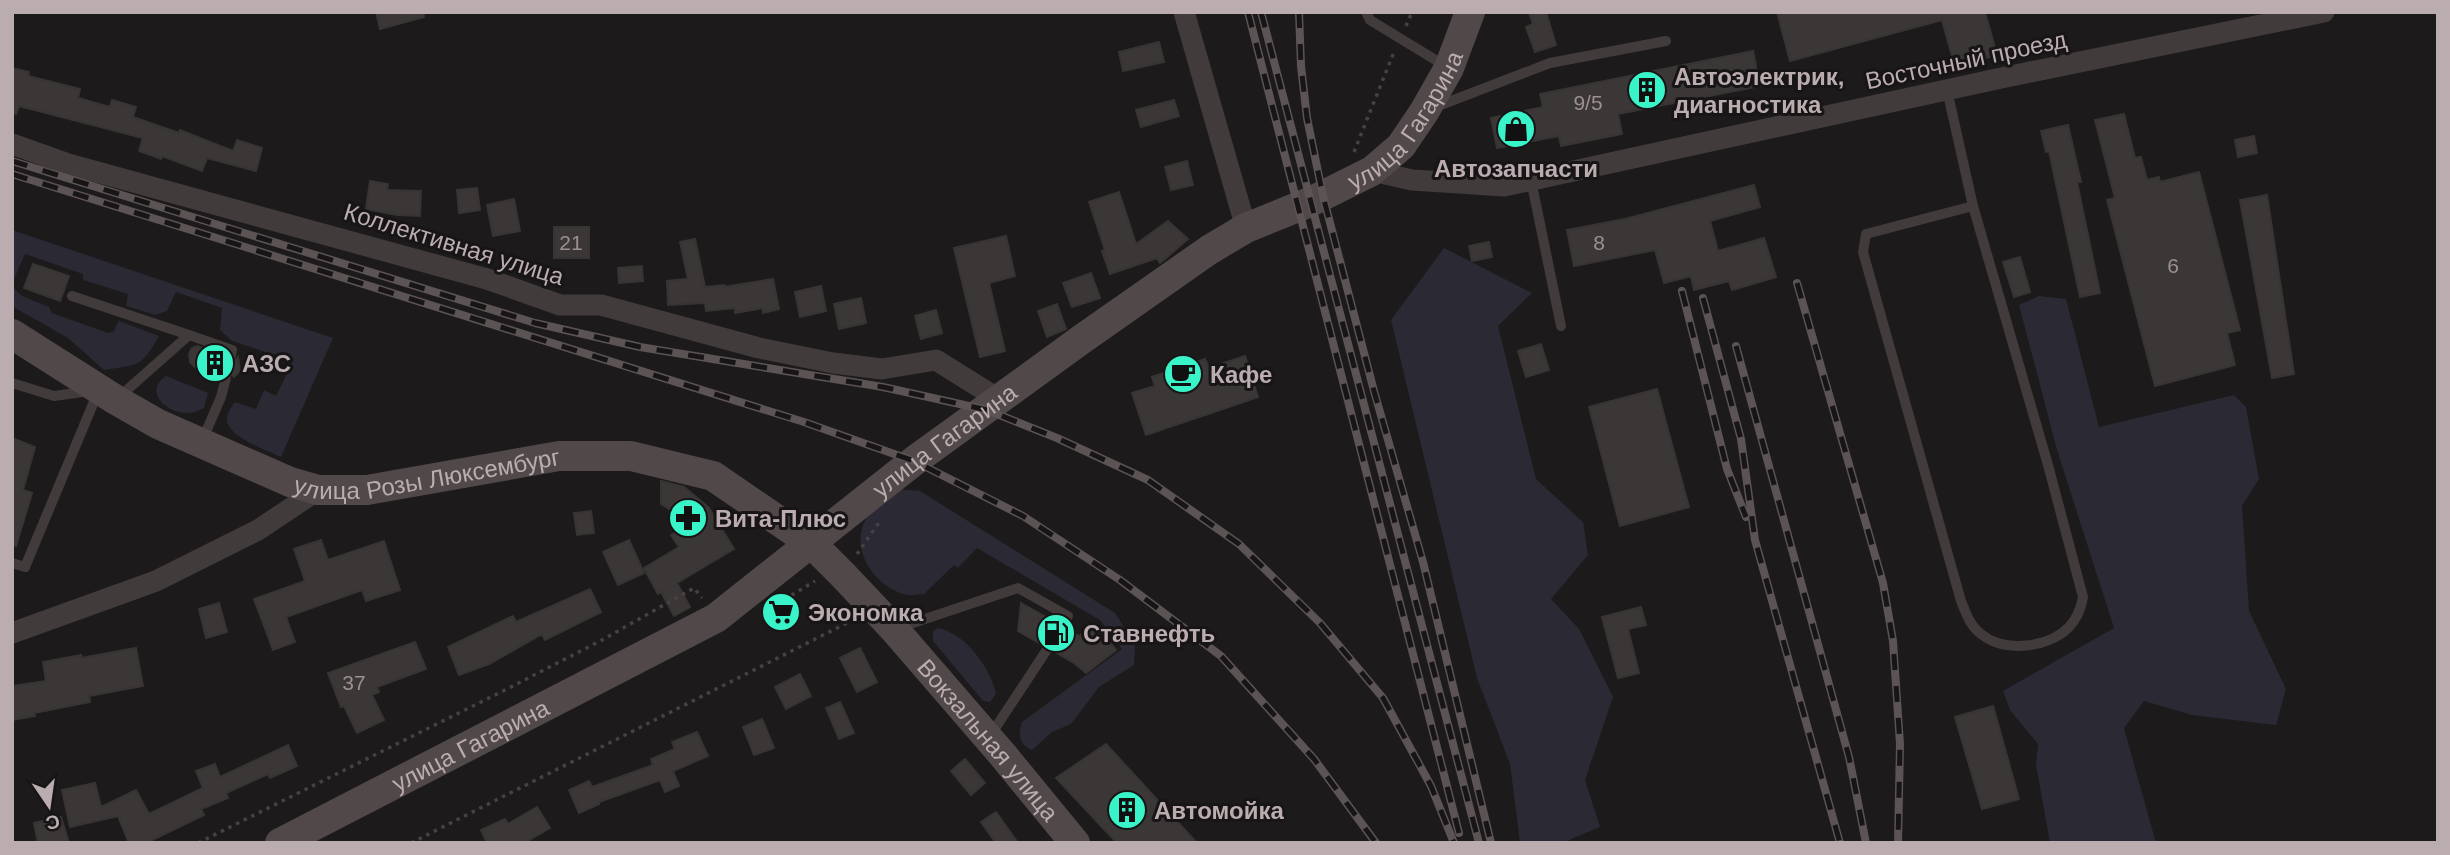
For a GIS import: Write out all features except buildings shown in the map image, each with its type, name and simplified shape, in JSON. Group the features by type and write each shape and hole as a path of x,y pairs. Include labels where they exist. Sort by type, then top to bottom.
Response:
{"main road":[{"name":"улица Гагарина","path":"280,843 716,618 914,461 1209,250 1246,228 1316,199 1361,166 1401,146 1449,68 1470,12"},
{"name":"улица Розы Люксембург","path":"12,334 108,395 201,444 290,482 318,490 367,490 559,456 631,456 713,476 811,543 843,575"},
{"name":"Вокзальная улица","path":"843,575 894,629 988,738 1074,843"}],"street":[{"path":"1184,12 1246,228"},
{"name":"Восточный проезд","path":"1361,166 1412,180 1504,186 2324,12"},
{"name":"Коллективная улица","path":"12,144 68,164 487,279 560,305 601,305 759,348 833,363 882,369 936,360 1000,400"},
{"path":"12,633 156,581 258,530 318,490"}],"lane":[{"path":"1366,12 1370,20 1449,68"},
{"path":"1424,112 1550,63 1666,41"},
{"path":"1947,90 1973,206 2083,597 2081,608 2069,628 2051,638 2026,646 2004,645 1982,635 1971,623 1961,601 1863,252 1866,234 1973,206"},
{"path":"1531,180 1561,326"},
{"path":"72,296 232,350 231,355"},
{"path":"12,563 25,567 108,395 190,335"},
{"path":"201,444 226,378"},
{"path":"12,383 54,396 108,395"},
{"path":"894,629 1018,588 1068,616 1062,626"},
{"path":"988,738 1048,648"}],"path":[{"path":"1361,166 1400,37 1412,12"},
{"path":"773,606 819,579 827,587 843,575 883,517"},
{"path":"198,843 566,659 694,587 716,618"},
{"path":"411,843 858,617"}],"shaded area":[{"path":"12,230 333,338 281,457 232,431 227,418 235,402 256,409 264,390 276,396 293,361 232,341 220,330 222,308 176,292 167,311 155,315 126,306 128,294 83,280 83,274 25,254 12,284"},
{"path":"1444,248 1532,293 1498,326 1536,479 1583,522 1588,555 1551,599 1579,629 1613,697 1585,780 1600,827 1562,843 1520,843 1510,764 1477,678 1391,320"},
{"path":"12,286 22,296 49,307 52,313 108,333 113,332 119,321 159,336 148,354 138,363 104,370 68,338 12,306"},
{"path":"2039,296 2066,299 2099,427 2234,395 2246,407 2259,479 2242,506 2249,611 2286,689 2276,725 2192,715 2144,701 2124,728 2156,843 2050,843 2036,765 2038,744 2010,710 2003,691 2114,628 2057,450 2019,305"},
{"path":"166,376 208,393 204,408 183,413 165,405 156,391"},
{"path":"895,489 920,491 1115,613 1135,645 1134,665 1099,687 1071,724 1052,732 1032,750 1028,748 1021,739 1022,722 1122,649 1100,620 977,548 958,568 954,565 924,594 907,595 886,586 864,559 861,536 869,514"},
{"path":"938,628 948,631 967,644 983,663 996,694 990,702 983,701 933,641 933,631"}],"railway":[{"path":"1248,12 1459,833"},
{"path":"1261,12 1479,843"},
{"path":"1299,12 1307,118 1323,196 1374,391 1423,562 1491,843"},
{"path":"12,161 535,323 640,347 883,387 987,410 1057,438 1148,480 1239,544 1320,623 1383,698 1431,786 1454,843"},
{"path":"12,174 804,422 914,461 1023,516 1120,580 1221,656 1314,759 1376,843"},
{"path":"1797,283 1883,583 1893,641 1900,744 1898,843"},
{"path":"1682,291 1727,469 1746,517"},
{"path":"1703,298 1741,439 1755,540 1840,843"},
{"path":"1736,346 1849,757 1866,843"}],"place":[{"name":"Автоэлектрик, диагностика","path":"1647,90"},
{"name":"Автозапчасти","path":"1516,129"},
{"name":"АЗС","path":"215,363"},
{"name":"Кафе","path":"1183,374"},
{"name":"Вита-Плюс","path":"688,518"},
{"name":"Экономка","path":"781,612"},
{"name":"Ставнефть","path":"1056,633"},
{"name":"Автомойка","path":"1127,810"}]}
